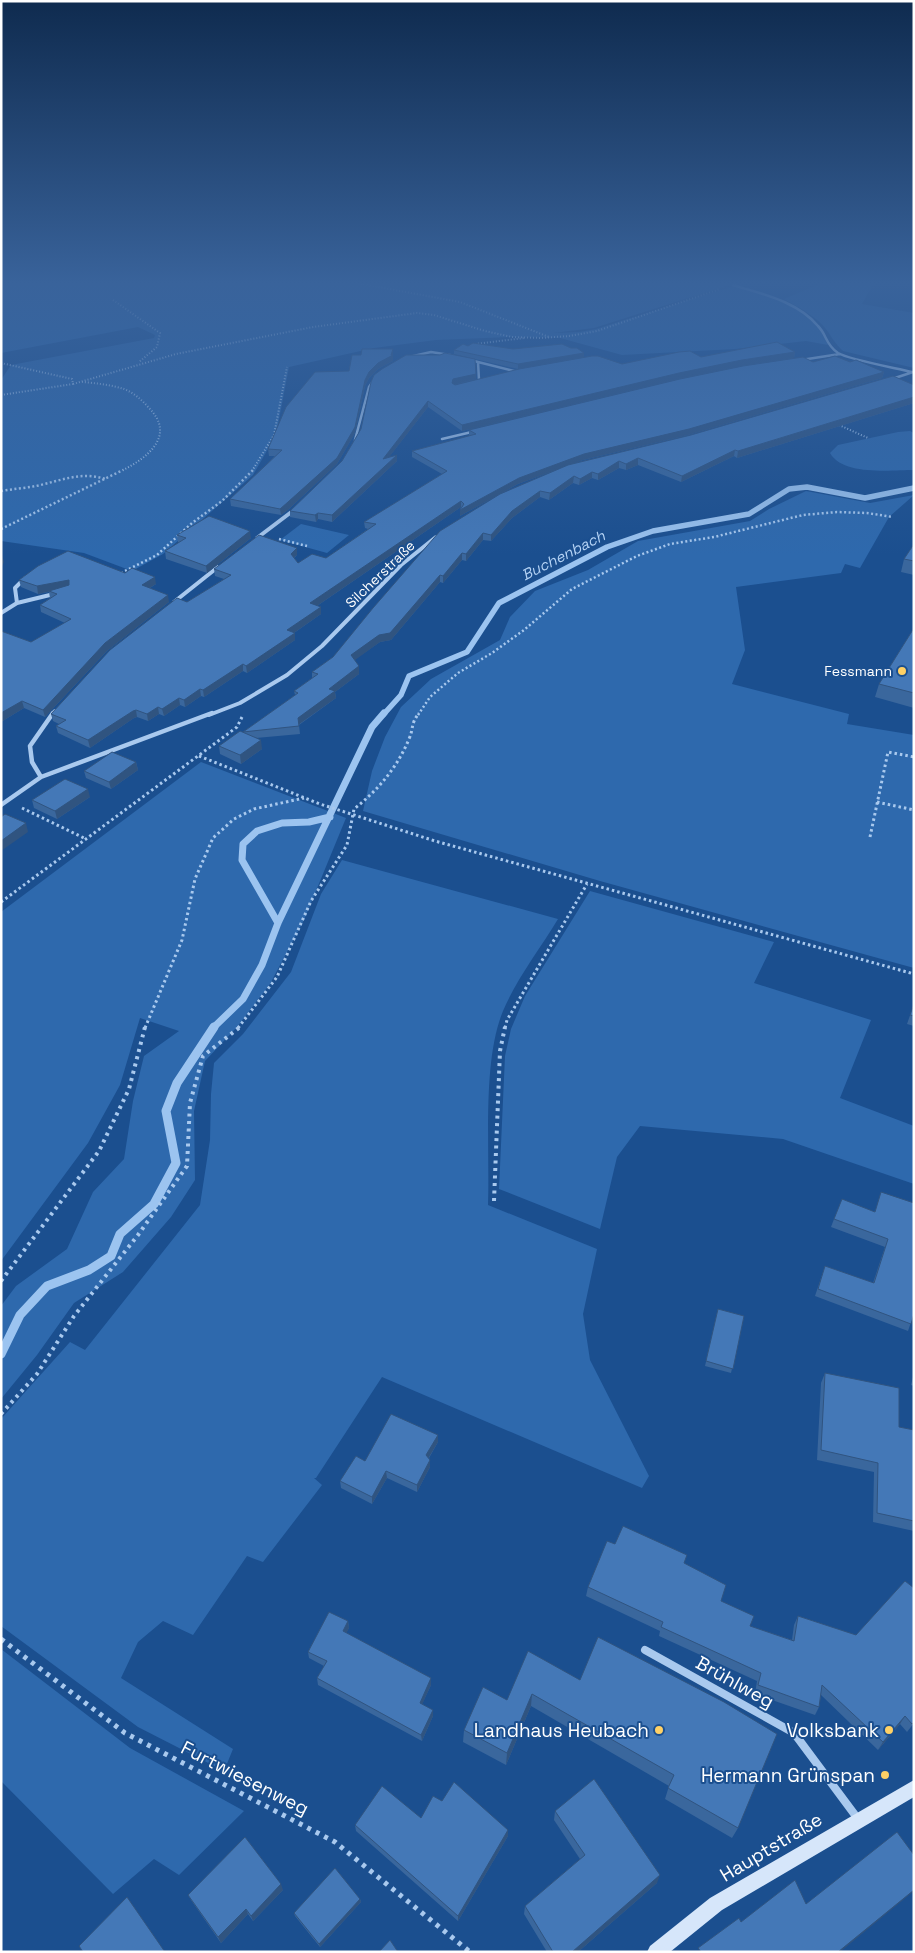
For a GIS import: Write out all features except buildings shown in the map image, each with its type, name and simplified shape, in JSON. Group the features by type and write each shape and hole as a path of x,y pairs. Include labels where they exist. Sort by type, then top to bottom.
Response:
{"street":[{"path":"352,446 358,434 368,387 372,379 380,372"},
{"path":"479,372 479,380"},
{"path":"510,374 517,372"},
{"path":"885,381 914,372"},
{"path":"471,383 487,379"},
{"path":"442,440 478,430"},
{"path":"254,540 295,508"},
{"name":"Silcherstraße","path":"1,805 41,777 240,704 287,675 322,646 401,565 443,532"},
{"path":"166,608 224,563"},
{"path":"17,603 15,588 30,575"},
{"path":"1,613 17,603 59,592"},
{"path":"41,777 32,762 30,746 61,704"},
{"name":"Brühlweg","path":"646,1650 794,1733 858,1819"},
{"name":"Hauptstraße","path":"656,1952 716,1904 858,1819 914,1788"}],"path":[{"path":"42,372 72,379 73,384"},
{"path":"73,384 111,372"},
{"path":"118,574 157,555 192,523 227,496 251,473 274,435 286,372"},
{"path":"1,395 86,382 128,391 155,411 162,433 146,457 105,480 1,529"},
{"path":"834,422 868,438"},
{"path":"1,491 86,475 96,476 105,480"},
{"path":"227,496 235,498"},
{"path":"1,1414 37,1374 74,1316 138,1235 187,1166 190,1103 203,1056 239,1028 277,977 312,901 347,845 354,809 374,793 390,774 410,738 412,723 430,697 458,673 492,654 524,630 572,589 637,556 670,544 714,537 803,515 837,512 867,513 893,517"},
{"path":"262,534 307,546"},
{"path":"1,902 237,727 244,714 240,704"},
{"path":"870,836 888,752 914,757"},
{"path":"199,756 352,815 587,884 914,974"},
{"path":"1,1281 99,1151 129,1089 145,1027 182,940 195,879 213,838 234,819 254,809 306,798"},
{"path":"7,801 86,839"},
{"path":"877,802 914,810"},
{"path":"494,1201 500,1051 507,1020 587,884"},
{"name":"Furtwiesenweg","path":"1,1639 125,1733 335,1842 470,1952"}],"shaded area":[{"path":"6,372 288,372 276,435 253,475 163,554 132,571 84,553 1,541 1,380"},
{"path":"910,431 914,433 914,470 881,471 856,468 836,460 830,453 838,445"},
{"path":"806,491 870,503 914,495 889,517 860,568 845,564 841,573 736,587 745,650 732,684 849,714 847,724 914,735 914,968 600,881 363,811 372,771 385,737 401,707 431,679 500,640 510,617 535,591 588,570 638,541 750,521 769,509"},
{"path":"301,524 349,535 327,553 280,540"},
{"path":"201,762 346,818 304,920 270,984 237,1027 205,1061 194,1111 195,1180 171,1217 123,1272 74,1303 37,1355 1,1399 1,1306 16,1286 67,1249 93,1192 124,1159 133,1101 144,1056 179,1031 140,1018 120,1085 88,1143 1,1261 1,912"},
{"path":"342,860 558,919 515,987 503,1011 496,1032 492,1055 488,1106 488,1205 597,1249 583,1314 590,1360 649,1476 642,1488 382,1377 316,1478 314,1478 322,1485 263,1562 247,1556 193,1635 163,1621 138,1642 121,1678 233,1749 224,1771 138,1727 1,1626 1,1419 70,1342 85,1350 200,1205 210,1140 214,1063 243,1034 291,972 321,894"},
{"path":"590,891 774,942 754,983 871,1020 840,1098 914,1126 914,1184 783,1139 640,1126 617,1157 600,1229 499,1189 505,1056 511,1029 525,996"},
{"path":"1,1649 130,1748 244,1811 179,1875 154,1859 113,1894 1,1781"}],"waterway":[{"name":"Buchenbach","path":"383,715 401,695 409,676 467,652 499,603 607,547 653,531 749,514 789,489 807,487 865,498 914,488"},
{"name":"Buchenbach","path":"329,817 372,727 384,713"},
{"name":"Buchenbach","path":"278,923 242,860 243,844 257,831 282,823 309,822 329,817"},
{"name":"Buchenbach","path":"278,923 329,817"},
{"name":"Buchenbach","path":"214,1027 243,999 262,965 278,923"},
{"name":"Buchenbach","path":"1,1354 20,1315 47,1286 89,1270 111,1256 120,1234 154,1204 176,1163 166,1111 177,1083 214,1027"}],"place":[{"name":"Fessmann","path":"902,671"},
{"name":"Landhaus Heubach","path":"659,1730"},
{"name":"Volksbank","path":"889,1730"},
{"name":"Hermann Grünspan","path":"885,1775"}]}
